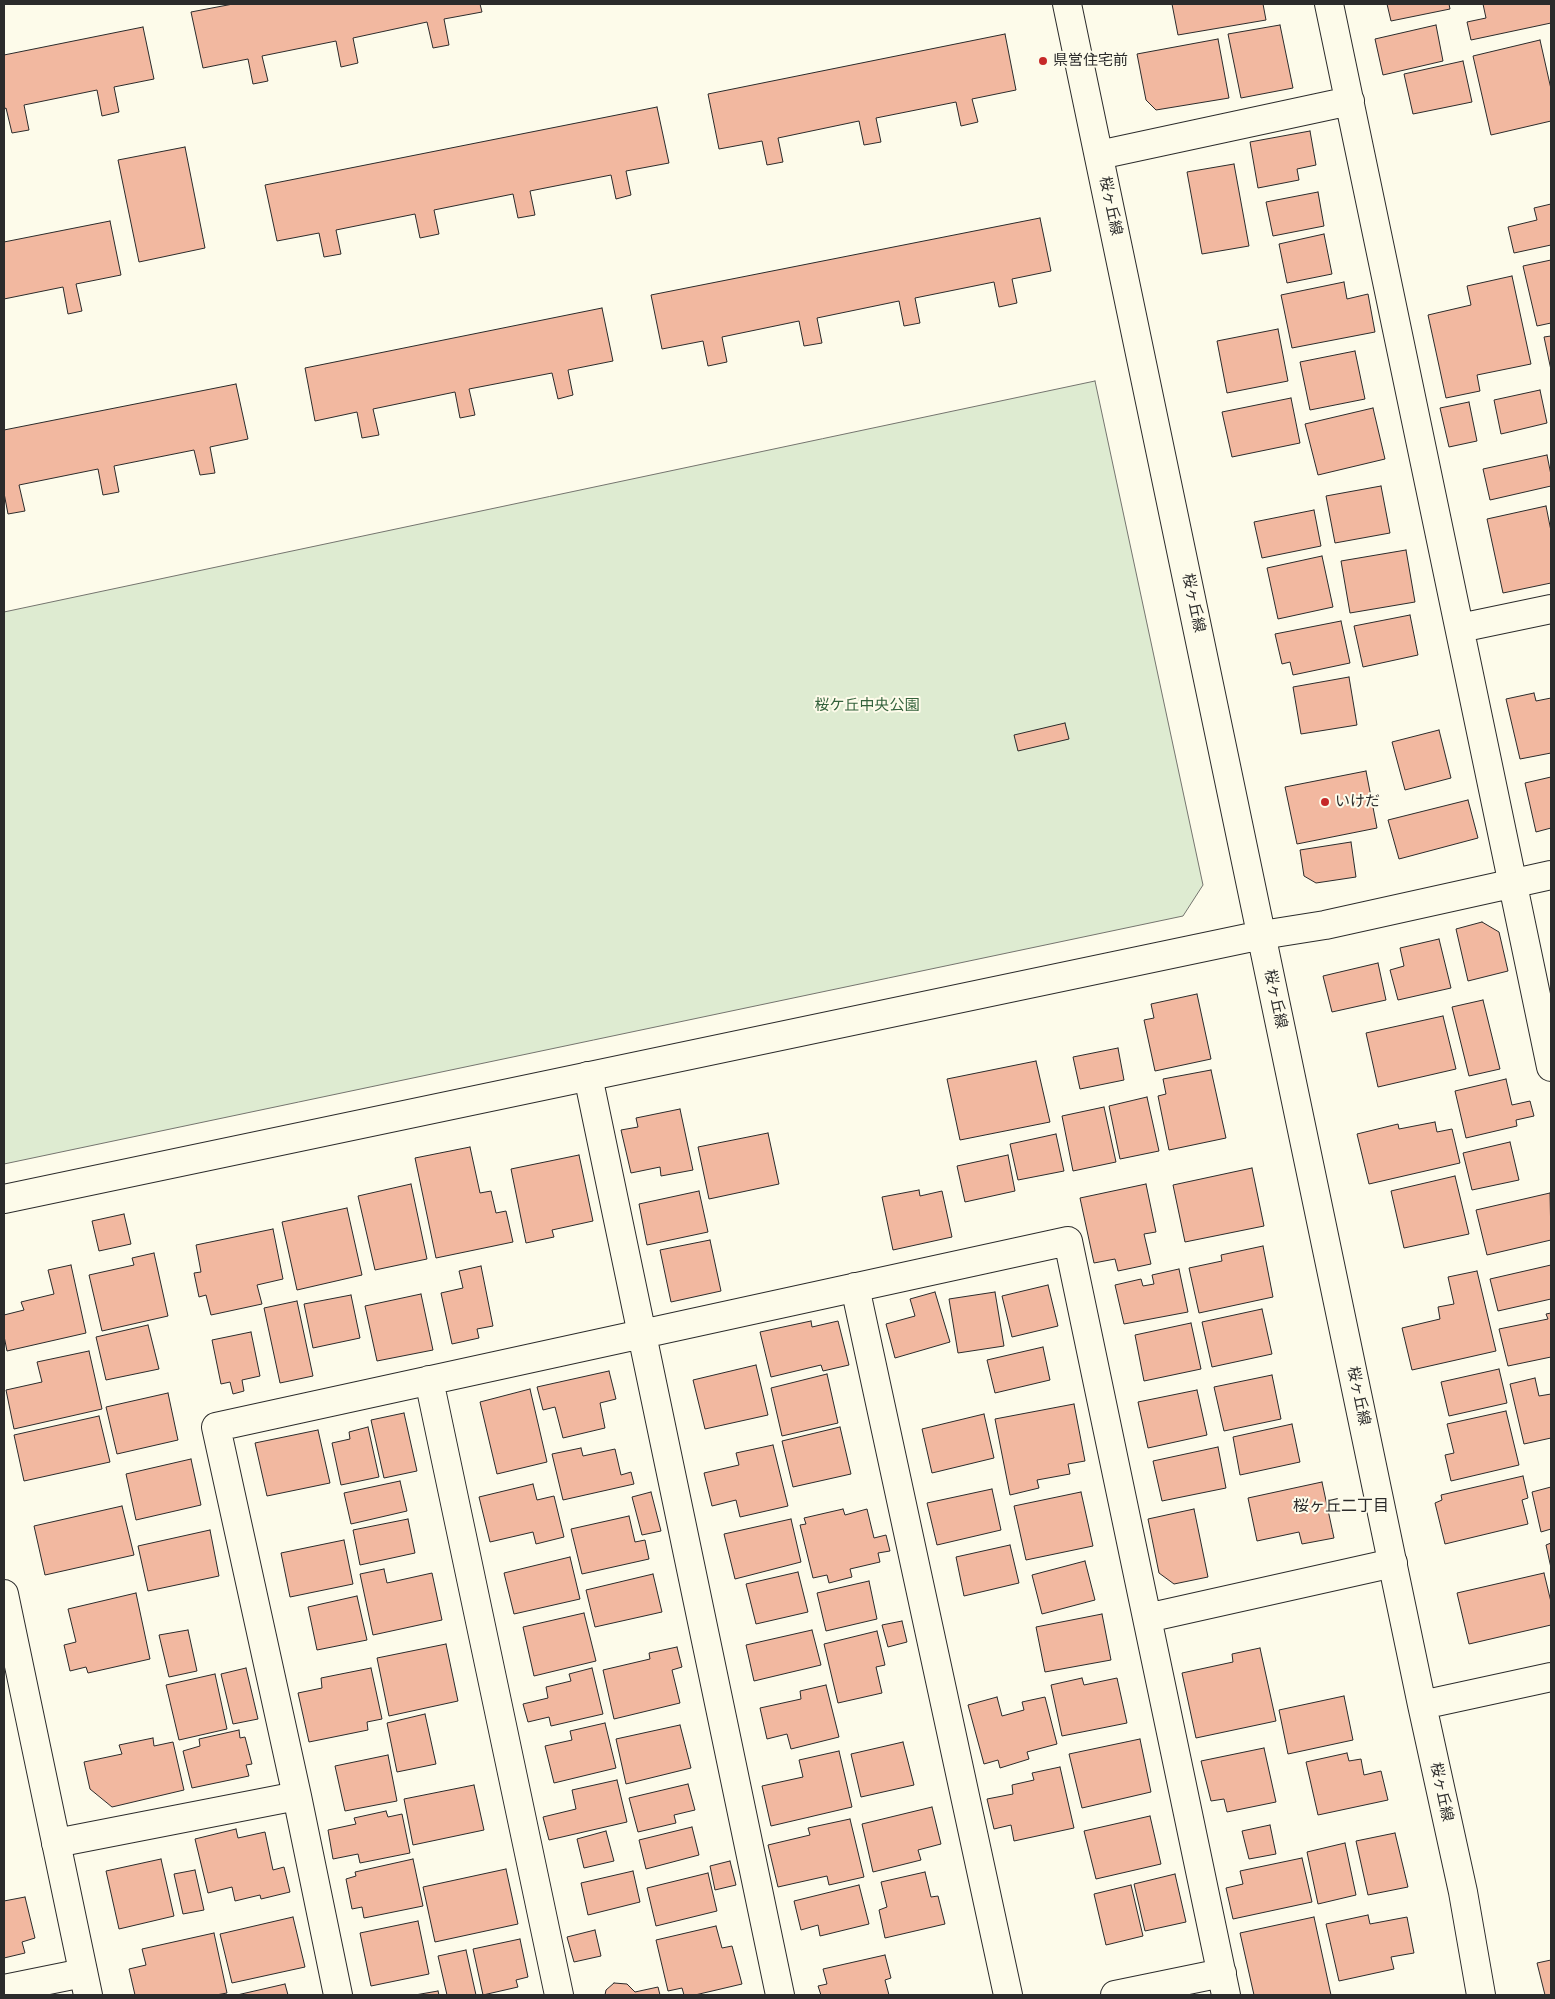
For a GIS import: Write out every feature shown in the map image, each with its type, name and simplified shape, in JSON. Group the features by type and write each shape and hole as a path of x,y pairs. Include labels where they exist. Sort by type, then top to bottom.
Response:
{"street":[{"name":"桜ヶ丘線","path":"1067,4 1422,1705 1463,1892 1481,1995"},
{"path":"1329,4 1551,1066"},
{"path":"1099,154 1350,101"},
{"path":"1460,628 1551,609"},
{"path":"4,1199 1551,876"},
{"path":"588,1076 780,1995"},
{"path":"338,1995 297,1796 216,1427 1068,1241 1224,1984 1115,1995"},
{"path":"855,1287 1008,1995"},
{"path":"429,1380 559,1995"},
{"path":"1147,1618 1393,1563"},
{"path":"4,1594 86,1984 4,1989"},
{"path":"1422,1705 1551,1677"},
{"path":"56,1843 297,1796"}],"green space":[{"name":"桜ケ丘中央公園","path":"1095,381 1203,885 1183,916 4,1164 4,612"}],"building":[{"path":"233,4 480,4 482,12 444,19 449,45 433,48 427,22 353,38 358,63 341,67 336,41 262,56 268,81 253,84 248,59 203,68 191,12"},
{"path":"1172,4 1263,4 1266,20 1178,35"},
{"path":"1387,4 1449,4 1450,9 1391,21"},
{"path":"1483,4 1551,4 1551,23 1471,40 1467,22 1486,18"},
{"path":"1280,25 1293,88 1241,98 1228,34"},
{"path":"1436,25 1443,61 1383,75 1375,39"},
{"path":"143,27 154,79 114,87 119,112 102,116 97,90 24,105 29,130 12,133 6,108 4,109 4,55"},
{"path":"1005,34 1016,90 972,99 978,122 961,126 956,102 876,118 881,142 864,145 859,121 778,138 783,162 767,165 762,141 719,149 708,94"},
{"path":"1218,39 1229,98 1156,110 1146,100 1137,54"},
{"path":"1540,40 1551,89 1551,121 1491,135 1473,56"},
{"path":"1463,61 1472,102 1413,114 1404,74"},
{"path":"657,107 669,163 626,171 631,195 616,199 611,175 530,191 535,215 518,218 513,194 434,210 439,234 420,238 415,214 336,230 341,254 324,257 319,233 277,241 265,185"},
{"path":"1310,131 1316,165 1297,169 1299,180 1258,188 1250,142"},
{"path":"185,147 205,248 139,262 118,160"},
{"path":"1234,164 1249,246 1202,254 1187,172"},
{"path":"1318,192 1324,226 1273,236 1266,202"},
{"path":"1551,204 1551,245 1514,253 1508,227 1537,220 1534,208"},
{"path":"1040,218 1051,271 1012,279 1017,303 999,307 994,282 915,298 920,323 904,326 899,301 817,318 822,343 804,346 799,321 722,337 727,362 708,366 703,341 662,349 651,295"},
{"path":"110,221 121,275 76,284 82,311 68,314 63,287 4,299 4,242"},
{"path":"1324,234 1332,274 1287,283 1279,244"},
{"path":"1551,260 1551,323 1537,326 1523,266"},
{"path":"1512,276 1531,364 1477,375 1480,391 1446,398 1428,315 1471,305 1467,286"},
{"path":"1344,282 1347,299 1368,294 1375,332 1292,348 1281,295"},
{"path":"602,308 613,361 568,370 573,395 558,399 552,373 469,389 475,415 460,418 455,392 373,409 379,435 362,438 357,412 315,421 305,368"},
{"path":"1278,329 1288,381 1227,393 1217,341"},
{"path":"1551,336 1551,370 1544,337"},
{"path":"1355,351 1365,399 1310,410 1300,362"},
{"path":"236,384 248,439 210,447 215,473 200,475 194,450 114,466 119,492 103,495 98,469 19,485 25,511 8,514 4,493 4,430"},
{"path":"1540,390 1547,423 1501,434 1494,400"},
{"path":"1291,398 1300,443 1232,457 1222,412"},
{"path":"1469,402 1477,441 1449,447 1440,408"},
{"path":"1373,408 1385,459 1318,475 1305,424"},
{"path":"1547,455 1551,486 1490,500 1483,469"},
{"path":"1381,486 1390,533 1335,543 1326,496"},
{"path":"1546,506 1551,531 1551,583 1503,593 1487,519"},
{"path":"1314,510 1321,546 1262,558 1254,522"},
{"path":"1406,550 1415,602 1350,613 1341,561"},
{"path":"1322,556 1333,607 1278,619 1267,568"},
{"path":"1410,615 1418,655 1363,667 1354,626"},
{"path":"1341,621 1350,663 1293,675 1290,662 1282,664 1275,634"},
{"path":"1349,677 1357,725 1301,734 1293,687"},
{"path":"1534,693 1536,701 1551,698 1551,753 1520,759 1506,699"},
{"path":"1065,723 1069,739 1018,751 1014,735"},
{"path":"1439,730 1451,778 1405,790 1392,742"},
{"path":"1366,771 1377,828 1297,844 1285,787"},
{"path":"1551,777 1551,828 1536,832 1525,783"},
{"path":"1468,800 1478,838 1399,859 1388,820"},
{"path":"1351,842 1356,877 1316,883 1304,876 1300,850"},
{"path":"1482,922 1499,932 1508,971 1468,981 1456,929"},
{"path":"1439,939 1451,988 1398,1000 1390,970 1404,966 1400,948"},
{"path":"1378,963 1386,1000 1332,1012 1323,976"},
{"path":"1197,994 1211,1059 1155,1071 1144,1020 1154,1018 1151,1004"},
{"path":"1483,1000 1500,1069 1469,1076 1452,1007"},
{"path":"1443,1016 1456,1069 1378,1087 1366,1033"},
{"path":"1118,1048 1124,1080 1080,1089 1073,1057"},
{"path":"1036,1061 1050,1122 960,1140 947,1079"},
{"path":"1211,1070 1226,1138 1169,1150 1158,1096 1166,1094 1163,1079"},
{"path":"1506,1079 1512,1105 1530,1101 1534,1116 1516,1120 1517,1126 1466,1138 1455,1091"},
{"path":"1147,1097 1159,1151 1120,1159 1109,1106"},
{"path":"1104,1107 1116,1162 1073,1171 1062,1116"},
{"path":"680,1109 693,1170 661,1176 660,1167 631,1173 621,1130 638,1127 636,1118"},
{"path":"1435,1122 1437,1132 1452,1129 1460,1163 1369,1184 1357,1134 1398,1124 1399,1129"},
{"path":"768,1133 779,1184 709,1199 698,1147"},
{"path":"1056,1134 1064,1171 1018,1180 1010,1144"},
{"path":"1510,1142 1519,1180 1472,1190 1463,1153"},
{"path":"470,1147 480,1193 491,1191 496,1213 506,1211 513,1242 436,1258 415,1158"},
{"path":"579,1155 593,1221 552,1230 554,1237 526,1243 511,1169"},
{"path":"1008,1155 1015,1191 965,1202 957,1166"},
{"path":"1252,1168 1264,1226 1185,1242 1173,1185"},
{"path":"1455,1176 1469,1234 1404,1248 1391,1191"},
{"path":"411,1184 427,1259 375,1270 358,1196"},
{"path":"1146,1184 1156,1232 1144,1234 1151,1264 1118,1271 1115,1259 1094,1263 1080,1198"},
{"path":"919,1190 920,1196 942,1191 952,1237 893,1250 882,1197"},
{"path":"699,1191 708,1232 647,1245 639,1204"},
{"path":"1550,1193 1551,1240 1487,1255 1476,1210"},
{"path":"347,1208 362,1275 297,1290 282,1222"},
{"path":"124,1214 131,1244 99,1251 92,1221"},
{"path":"273,1229 283,1279 257,1285 262,1304 211,1315 206,1295 199,1297 194,1273 201,1272 196,1245"},
{"path":"710,1240 721,1291 671,1302 660,1250"},
{"path":"1263,1246 1273,1297 1199,1313 1189,1268 1222,1261 1221,1255"},
{"path":"154,1253 168,1316 102,1331 89,1275 134,1265 132,1258"},
{"path":"71,1265 86,1333 7,1351 4,1336 4,1315 24,1310 21,1302 54,1294 48,1270"},
{"path":"1551,1265 1551,1299 1498,1311 1490,1279"},
{"path":"481,1266 493,1326 477,1329 479,1338 452,1344 441,1293 463,1288 459,1271"},
{"path":"1179,1269 1188,1312 1124,1324 1115,1285 1141,1279 1143,1286 1154,1284 1152,1275"},
{"path":"1477,1271 1496,1351 1412,1370 1402,1328 1440,1319 1438,1307 1454,1304 1448,1277"},
{"path":"1048,1285 1058,1326 1012,1337 1002,1296"},
{"path":"935,1292 950,1342 895,1358 886,1324 915,1316 910,1299"},
{"path":"995,1292 1004,1346 958,1353 949,1299"},
{"path":"421,1294 433,1350 377,1361 365,1306"},
{"path":"351,1295 360,1338 313,1348 304,1304"},
{"path":"297,1301 313,1376 280,1383 264,1308"},
{"path":"1262,1309 1272,1354 1212,1367 1202,1322"},
{"path":"1551,1313 1551,1357 1508,1366 1499,1329 1548,1319 1546,1314"},
{"path":"811,1321 812,1327 838,1321 849,1365 823,1371 821,1365 771,1377 760,1332"},
{"path":"1191,1323 1201,1369 1144,1381 1135,1335"},
{"path":"148,1325 159,1369 106,1380 96,1337"},
{"path":"251,1332 260,1376 242,1380 244,1391 233,1394 230,1382 221,1384 212,1340"},
{"path":"1043,1347 1050,1380 995,1393 987,1360"},
{"path":"89,1351 102,1409 14,1429 6,1390 42,1382 37,1362"},
{"path":"756,1365 768,1415 705,1429 693,1380"},
{"path":"1499,1369 1507,1403 1449,1416 1441,1382"},
{"path":"609,1371 616,1399 600,1403 605,1428 563,1438 555,1407 543,1410 537,1387"},
{"path":"827,1374 838,1423 782,1436 771,1388"},
{"path":"1272,1375 1281,1419 1224,1431 1214,1387"},
{"path":"1535,1378 1539,1396 1551,1394 1551,1438 1524,1444 1510,1384"},
{"path":"530,1389 547,1462 497,1474 480,1402"},
{"path":"1197,1390 1207,1435 1148,1448 1138,1402"},
{"path":"168,1393 178,1440 117,1454 106,1407"},
{"path":"1074,1404 1085,1461 1068,1464 1070,1474 1037,1480 1039,1488 1010,1495 995,1419"},
{"path":"1506,1411 1519,1465 1451,1481 1445,1455 1454,1453 1447,1424"},
{"path":"404,1413 417,1471 384,1478 371,1420"},
{"path":"984,1414 994,1458 932,1473 922,1429"},
{"path":"99,1416 110,1462 24,1481 14,1435"},
{"path":"1292,1424 1300,1462 1240,1475 1233,1437"},
{"path":"368,1427 379,1477 341,1485 332,1443 350,1439 349,1432"},
{"path":"840,1427 851,1474 793,1487 782,1441"},
{"path":"318,1430 330,1483 267,1496 255,1443"},
{"path":"773,1445 788,1506 740,1517 736,1500 712,1506 704,1473 739,1465 736,1453"},
{"path":"1218,1447 1226,1488 1162,1501 1153,1461"},
{"path":"581,1448 583,1456 615,1449 621,1475 631,1472 634,1484 563,1500 552,1454"},
{"path":"191,1459 201,1505 136,1520 126,1474"},
{"path":"1523,1476 1528,1498 1522,1500 1528,1524 1445,1544 1435,1503 1442,1500 1441,1495"},
{"path":"400,1481 407,1511 351,1524 344,1493"},
{"path":"1322,1482 1334,1538 1302,1544 1299,1532 1257,1541 1248,1498"},
{"path":"533,1484 537,1500 554,1496 564,1537 536,1544 533,1532 490,1542 479,1497"},
{"path":"1551,1487 1551,1529 1541,1532 1532,1492"},
{"path":"992,1489 1001,1530 937,1545 927,1503"},
{"path":"651,1492 661,1531 642,1535 632,1497"},
{"path":"1081,1492 1093,1546 1026,1560 1014,1506"},
{"path":"122,1506 134,1555 45,1575 34,1526"},
{"path":"843,1509 845,1515 867,1509 874,1538 886,1535 890,1551 878,1553 880,1562 850,1569 852,1577 829,1583 827,1575 813,1578 800,1525 806,1524 804,1518"},
{"path":"1194,1509 1208,1577 1174,1584 1159,1573 1148,1519"},
{"path":"629,1516 635,1542 645,1540 649,1559 582,1574 571,1529"},
{"path":"408,1519 415,1553 360,1565 353,1530"},
{"path":"791,1519 801,1562 735,1579 724,1534"},
{"path":"210,1530 219,1576 148,1591 138,1546"},
{"path":"344,1540 353,1584 290,1597 281,1553"},
{"path":"1551,1543 1551,1568 1546,1545"},
{"path":"1010,1545 1019,1583 964,1596 956,1557"},
{"path":"570,1557 580,1599 514,1614 504,1573"},
{"path":"1085,1561 1095,1600 1042,1614 1032,1575"},
{"path":"384,1569 387,1583 432,1573 442,1620 373,1635 360,1574"},
{"path":"798,1572 808,1612 756,1624 746,1584"},
{"path":"1544,1573 1551,1602 1551,1625 1469,1644 1457,1593"},
{"path":"653,1574 662,1612 595,1627 586,1590"},
{"path":"869,1581 877,1619 826,1631 817,1593"},
{"path":"136,1593 150,1659 88,1673 86,1667 70,1671 64,1645 76,1642 68,1609"},
{"path":"357,1596 367,1640 317,1650 308,1607"},
{"path":"584,1613 596,1661 534,1676 523,1627"},
{"path":"1102,1614 1111,1660 1045,1672 1036,1627"},
{"path":"902,1621 907,1642 888,1647 882,1625"},
{"path":"188,1630 197,1671 169,1677 159,1635"},
{"path":"812,1630 821,1665 754,1681 746,1645"},
{"path":"877,1631 885,1665 876,1667 882,1693 838,1703 824,1644"},
{"path":"446,1644 458,1701 389,1716 377,1658"},
{"path":"677,1647 682,1667 672,1670 680,1703 614,1719 603,1670 650,1659 649,1653"},
{"path":"1260,1648 1276,1721 1196,1738 1182,1673 1233,1662 1232,1654"},
{"path":"246,1668 258,1719 233,1724 221,1674"},
{"path":"371,1668 382,1719 367,1722 368,1730 309,1742 298,1693 322,1688 321,1678"},
{"path":"592,1668 603,1714 551,1726 549,1717 528,1722 523,1704 548,1698 546,1687 571,1681 569,1674"},
{"path":"215,1674 227,1729 179,1740 166,1685"},
{"path":"1082,1678 1084,1685 1117,1678 1127,1723 1062,1736 1051,1685"},
{"path":"826,1685 839,1737 791,1749 787,1734 767,1739 760,1708 801,1699 800,1691"},
{"path":"1344,1696 1353,1740 1288,1754 1279,1710"},
{"path":"997,1697 1002,1716 1024,1710 1022,1702 1045,1697 1057,1744 1027,1752 1029,1759 1000,1768 998,1760 984,1764 968,1705"},
{"path":"425,1714 436,1764 397,1772 387,1723"},
{"path":"605,1723 616,1768 554,1783 545,1746 572,1740 570,1731"},
{"path":"680,1725 691,1768 626,1784 616,1739"},
{"path":"239,1730 240,1738 245,1737 252,1764 246,1765 249,1776 192,1788 183,1751 200,1746 199,1739"},
{"path":"153,1738 154,1746 173,1742 184,1790 112,1807 90,1789 84,1762 122,1754 119,1745"},
{"path":"1140,1739 1151,1792 1082,1808 1069,1754"},
{"path":"903,1742 914,1785 861,1797 851,1754"},
{"path":"1264,1748 1276,1802 1227,1812 1224,1799 1211,1801 1201,1761"},
{"path":"839,1751 852,1807 771,1826 762,1786 803,1777 799,1760"},
{"path":"1347,1753 1349,1761 1361,1759 1364,1775 1381,1771 1388,1800 1318,1815 1306,1762"},
{"path":"388,1755 397,1801 345,1811 335,1766"},
{"path":"1060,1767 1074,1828 1014,1841 1011,1825 994,1829 987,1799 1013,1794 1012,1785 1034,1780 1032,1773"},
{"path":"617,1780 627,1822 549,1840 543,1817 576,1809 572,1790"},
{"path":"688,1784 695,1810 674,1815 676,1823 638,1832 629,1798"},
{"path":"474,1785 484,1830 413,1845 404,1799"},
{"path":"932,1807 941,1844 918,1850 921,1860 873,1872 862,1824"},
{"path":"386,1811 388,1817 402,1814 410,1853 360,1863 358,1854 333,1859 328,1830 356,1824 354,1818"},
{"path":"1150,1816 1161,1864 1096,1879 1084,1831"},
{"path":"850,1819 864,1877 829,1885 827,1876 778,1887 768,1845 810,1835 808,1828"},
{"path":"1270,1825 1276,1854 1249,1859 1242,1831"},
{"path":"692,1827 699,1855 646,1869 639,1840"},
{"path":"236,1829 238,1838 265,1832 273,1870 284,1867 290,1892 261,1899 260,1895 235,1901 232,1887 208,1893 195,1839"},
{"path":"606,1831 614,1861 584,1868 577,1839"},
{"path":"1395,1833 1408,1887 1368,1895 1356,1841"},
{"path":"1345,1843 1356,1895 1318,1904 1307,1852"},
{"path":"1302,1858 1312,1902 1233,1919 1226,1888 1243,1884 1240,1871"},
{"path":"161,1859 174,1916 119,1929 106,1871"},
{"path":"413,1859 423,1906 364,1918 362,1907 352,1909 346,1879 356,1876 355,1872"},
{"path":"730,1861 736,1885 715,1890 710,1866"},
{"path":"506,1869 518,1924 435,1942 423,1887"},
{"path":"195,1870 204,1910 183,1914 174,1874"},
{"path":"633,1871 640,1902 588,1915 581,1883"},
{"path":"925,1872 931,1897 938,1896 945,1924 885,1938 879,1910 887,1907 881,1882"},
{"path":"708,1873 717,1911 656,1926 647,1888"},
{"path":"1175,1874 1186,1922 1145,1931 1134,1884"},
{"path":"859,1885 869,1924 820,1936 818,1925 801,1930 794,1901"},
{"path":"1131,1885 1143,1936 1106,1945 1094,1894"},
{"path":"25,1897 35,1938 22,1942 25,1953 4,1958 4,1901"},
{"path":"1368,1915 1370,1924 1407,1917 1414,1953 1391,1957 1394,1969 1339,1981 1326,1924"},
{"path":"293,1917 305,1967 232,1983 220,1934"},
{"path":"1314,1917 1331,1995 1254,1995 1240,1933"},
{"path":"418,1921 429,1974 371,1986 360,1933"},
{"path":"716,1926 722,1948 732,1946 742,1984 695,1995 684,1995 682,1988 668,1991 656,1940"},
{"path":"595,1930 601,1956 574,1962 567,1937"},
{"path":"214,1933 227,1993 216,1995 135,1995 129,1969 146,1965 142,1949"},
{"path":"520,1939 528,1977 516,1980 518,1987 483,1995 473,1949"},
{"path":"466,1950 476,1995 447,1995 438,1956"},
{"path":"885,1955 891,1978 885,1980 889,1995 821,1995 818,1986 827,1984 823,1969"},
{"path":"1551,1960 1551,1995 1545,1995 1537,1963"},
{"path":"614,1983 627,1984 635,1992 658,1987 660,1995 605,1995 606,1990"},
{"path":"285,1984 288,1995 237,1995"},
{"path":"438,1991 439,1995 415,1995"}],"place":[{"name":"県営住宅前","path":"1043,61"},
{"name":"いけだ","path":"1325,802"}],"district":[{"name":"桜ヶ丘二丁目","path":"1341,1507"}]}
